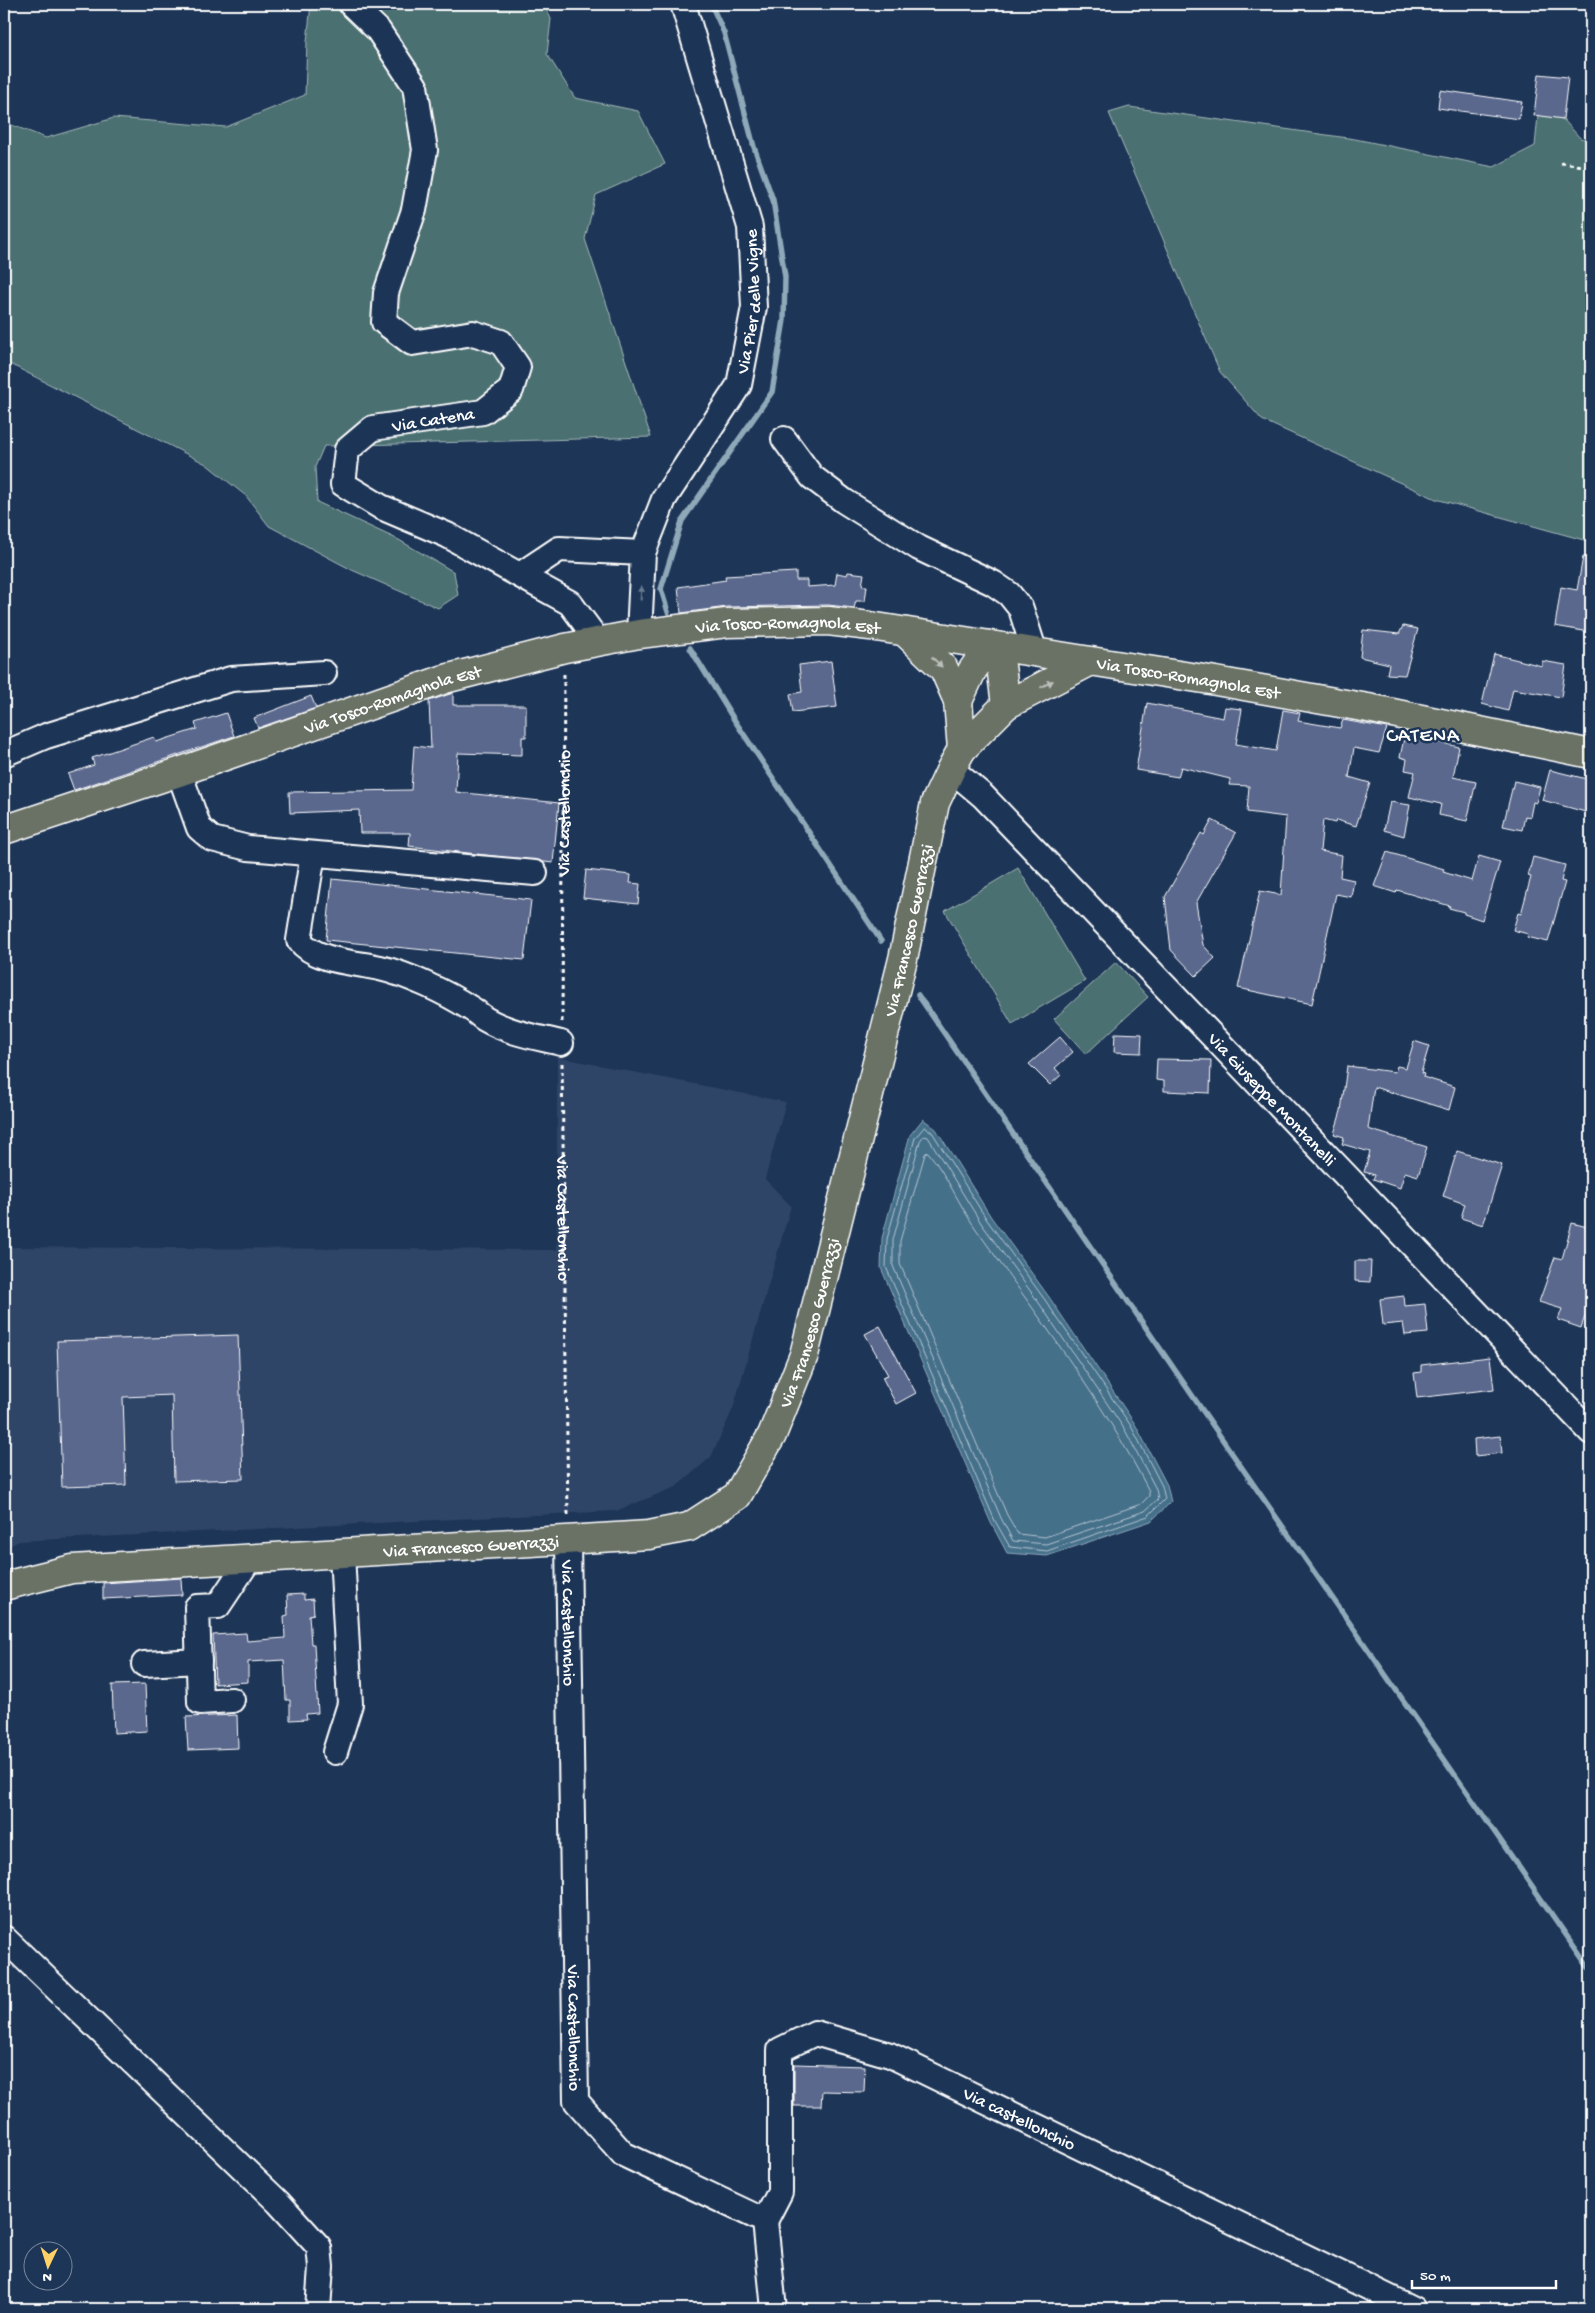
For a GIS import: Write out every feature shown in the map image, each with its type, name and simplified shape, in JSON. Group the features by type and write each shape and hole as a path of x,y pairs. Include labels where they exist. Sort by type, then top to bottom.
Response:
{"main road":[{"name":"Via Tosco-Romagnola Est","path":"4,830 179,772 445,679 598,641 728,623 828,621 906,632 1201,678 1348,705 1591,754"},
{"name":"Via Francesco Guerrazzi","path":"906,632 944,669 958,701 956,759"},
{"path":"958,701 972,672 992,646 1001,666 1006,705"},
{"name":"Via Francesco Guerrazzi","path":"4,1586 72,1569 649,1535 689,1527 737,1496 772,1435 804,1355 903,959 935,803 956,759 1006,705 1089,662"}],"street":[{"name":"Via Catena","path":"351,4 378,30 415,86 425,150 414,210 386,293 384,322 412,342 473,333 501,342 518,367 511,390 483,412 373,428 347,450 343,484 381,507 447,535 570,603 598,641"},
{"name":"Via Pier delle Vigne","path":"639,634 643,553 664,499 739,385 754,307 750,227 683,4"},
{"path":"784,439 812,477 844,502 919,548 992,583 1009,594 1024,616 1035,653"},
{"path":"520,575 559,549 643,553"},
{"path":"4,754 46,736 231,679 324,673"},
{"name":"Via Giuseppe Montanelli","path":"956,759 983,796 1591,1432"},
{"path":"179,772 199,828 212,839 248,848 535,873"},
{"path":"313,854 299,940 306,948 322,955 394,972 448,995 472,1008 485,1019 514,1032 561,1043"},
{"name":"Via Castellonchio","path":"568,1539 576,2101 623,2154 764,2221"},
{"path":"335,1752 350,1704 342,1553"},
{"path":"232,1700 200,1702 197,1607 218,1606 250,1558"},
{"path":"144,1664 199,1662"},
{"path":"4,1938 278,2202 319,2247 321,2267 318,2309"},
{"name":"Via castellonchio","path":"764,2221 780,2192 780,2050 815,2032 890,2055 1413,2309"},
{"path":"764,2221 774,2309"}],"path":[{"path":"1560,163 1591,167"},
{"name":"Via Castellonchio","path":"565,648 561,1043 568,1539"}],"shaded area":[{"path":"557,1057 786,1102 765,1179 791,1206 733,1409 711,1457 676,1487 616,1511 19,1541 4,1549 4,1327 6,1327 11,1247 557,1250"}],"green space":[{"path":"311,4 544,4 551,19 547,54 575,98 638,111 665,164 596,195 585,239 651,437 324,446 315,467 317,502 399,540 454,572 458,595 438,608 352,570 269,526 246,496 206,464 4,361 4,122 46,138 114,118 226,127 305,95"},
{"path":"1129,107 1355,139 1494,167 1535,146 1538,115 1563,119 1580,138 1591,141 1591,542 1436,499 1262,420 1220,372 1109,113"},
{"path":"1018,868 1085,981 1012,1024 945,911"},
{"path":"1116,962 1148,997 1086,1054 1054,1019"}],"water":[{"path":"923,1119 936,1129 991,1217 1049,1297 1135,1424 1167,1485 1171,1502 1151,1521 1047,1556 1007,1553 991,1523 881,1268 882,1238 910,1135"}],"building":[{"path":"1539,74 1568,77 1563,119 1534,115"},
{"path":"1440,90 1522,102 1519,119 1438,108"},
{"path":"1583,557 1591,557 1591,615 1589,632 1555,626 1561,587 1577,590"},
{"path":"796,572 796,580 807,580 807,587 835,585 837,573 847,575 848,572 864,574 862,586 867,586 865,601 856,601 854,608 828,605 727,607 681,613 678,587 726,580 725,576"},
{"path":"1403,626 1418,629 1405,675 1387,674 1389,664 1360,657 1363,630 1399,634"},
{"path":"1494,654 1542,666 1542,661 1566,665 1561,697 1513,689 1508,711 1482,704"},
{"path":"831,661 837,707 793,712 790,694 802,692 799,665"},
{"path":"453,693 453,705 526,705 526,737 522,737 522,755 458,753 456,792 559,803 553,863 409,846 410,833 360,833 359,810 290,813 289,792 411,790 414,746 431,748 429,701"},
{"path":"311,696 316,708 258,728 254,718"},
{"path":"1147,703 1223,718 1225,707 1242,709 1236,744 1276,751 1283,710 1300,713 1298,721 1340,728 1343,720 1387,728 1379,753 1354,748 1349,777 1370,783 1356,826 1336,820 1335,823 1323,820 1320,851 1342,855 1340,877 1354,880 1351,897 1336,894 1312,1004 1238,988 1260,891 1281,895 1286,817 1247,812 1249,786 1229,785 1230,779 1181,767 1178,777 1136,770"},
{"path":"226,713 234,736 74,790 68,774 94,765 92,758 154,737 156,742 197,729 195,723"},
{"path":"1405,734 1459,747 1453,777 1476,782 1467,821 1439,815 1441,804 1409,797 1415,772 1405,770 1407,759 1400,757"},
{"path":"1550,770 1591,780 1589,813 1542,800"},
{"path":"1514,781 1540,787 1536,803 1533,802 1530,817 1525,816 1522,830 1503,826"},
{"path":"1390,802 1410,805 1404,836 1384,830"},
{"path":"1212,820 1236,833 1196,903 1203,945 1215,958 1196,976 1171,950 1165,897 1201,833 1204,835"},
{"path":"1387,852 1444,869 1443,872 1472,881 1479,856 1500,862 1482,920 1449,908 1450,906 1397,890 1396,893 1374,886"},
{"path":"1533,857 1565,865 1561,881 1565,882 1548,942 1527,937 1528,934 1513,930 1518,913 1521,914 1531,877 1528,876"},
{"path":"586,870 631,875 630,883 640,884 638,904 583,898"},
{"path":"332,879 531,900 524,960 326,940"},
{"path":"1115,1033 1142,1034 1141,1053 1114,1052"},
{"path":"1060,1037 1073,1052 1055,1068 1061,1075 1050,1085 1029,1064"},
{"path":"1414,1041 1429,1046 1421,1073 1424,1074 1423,1077 1455,1087 1449,1110 1374,1087 1368,1129 1427,1147 1418,1176 1405,1172 1400,1188 1373,1179 1375,1175 1364,1172 1370,1152 1342,1144 1344,1137 1334,1134 1341,1111 1347,1066 1395,1072 1397,1066 1406,1068"},
{"path":"1157,1059 1211,1060 1210,1093 1164,1091 1164,1081 1156,1080"},
{"path":"1457,1151 1502,1165 1483,1225 1461,1218 1465,1204 1443,1196"},
{"path":"1572,1223 1591,1228 1591,1299 1581,1328 1558,1320 1562,1309 1539,1302 1555,1257 1562,1259"},
{"path":"1355,1261 1371,1261 1370,1282 1355,1281"},
{"path":"1404,1296 1405,1306 1425,1304 1428,1333 1405,1335 1403,1323 1383,1325 1380,1299"},
{"path":"880,1326 916,1393 896,1404 882,1377 888,1375 865,1334"},
{"path":"238,1335 243,1479 174,1481 172,1395 123,1397 126,1485 62,1487 57,1341"},
{"path":"1490,1357 1494,1389 1417,1398 1414,1373 1421,1372 1421,1365"},
{"path":"1500,1436 1502,1453 1475,1456 1474,1439"},
{"path":"181,1578 182,1595 103,1599 103,1583"},
{"path":"304,1594 304,1600 313,1599 314,1614 309,1615 311,1644 314,1644 318,1713 306,1714 307,1719 290,1720 290,1700 286,1700 284,1660 248,1662 248,1682 215,1684 213,1635 246,1633 247,1641 285,1638 284,1616 288,1615 287,1595"},
{"path":"145,1684 147,1731 114,1733 112,1685"},
{"path":"237,1715 238,1748 188,1750 186,1717"},
{"path":"794,2064 865,2066 864,2092 822,2091 821,2106 794,2106"}],"waterway":[{"path":"668,612 661,589 682,521 772,392 784,320 785,277 773,200 754,147 724,33 711,4"},
{"path":"690,648 733,718 881,941"},
{"path":"918,995 1231,1452 1591,1971"}],"district":[{"name":"CATENA","path":"1423,734"}]}
